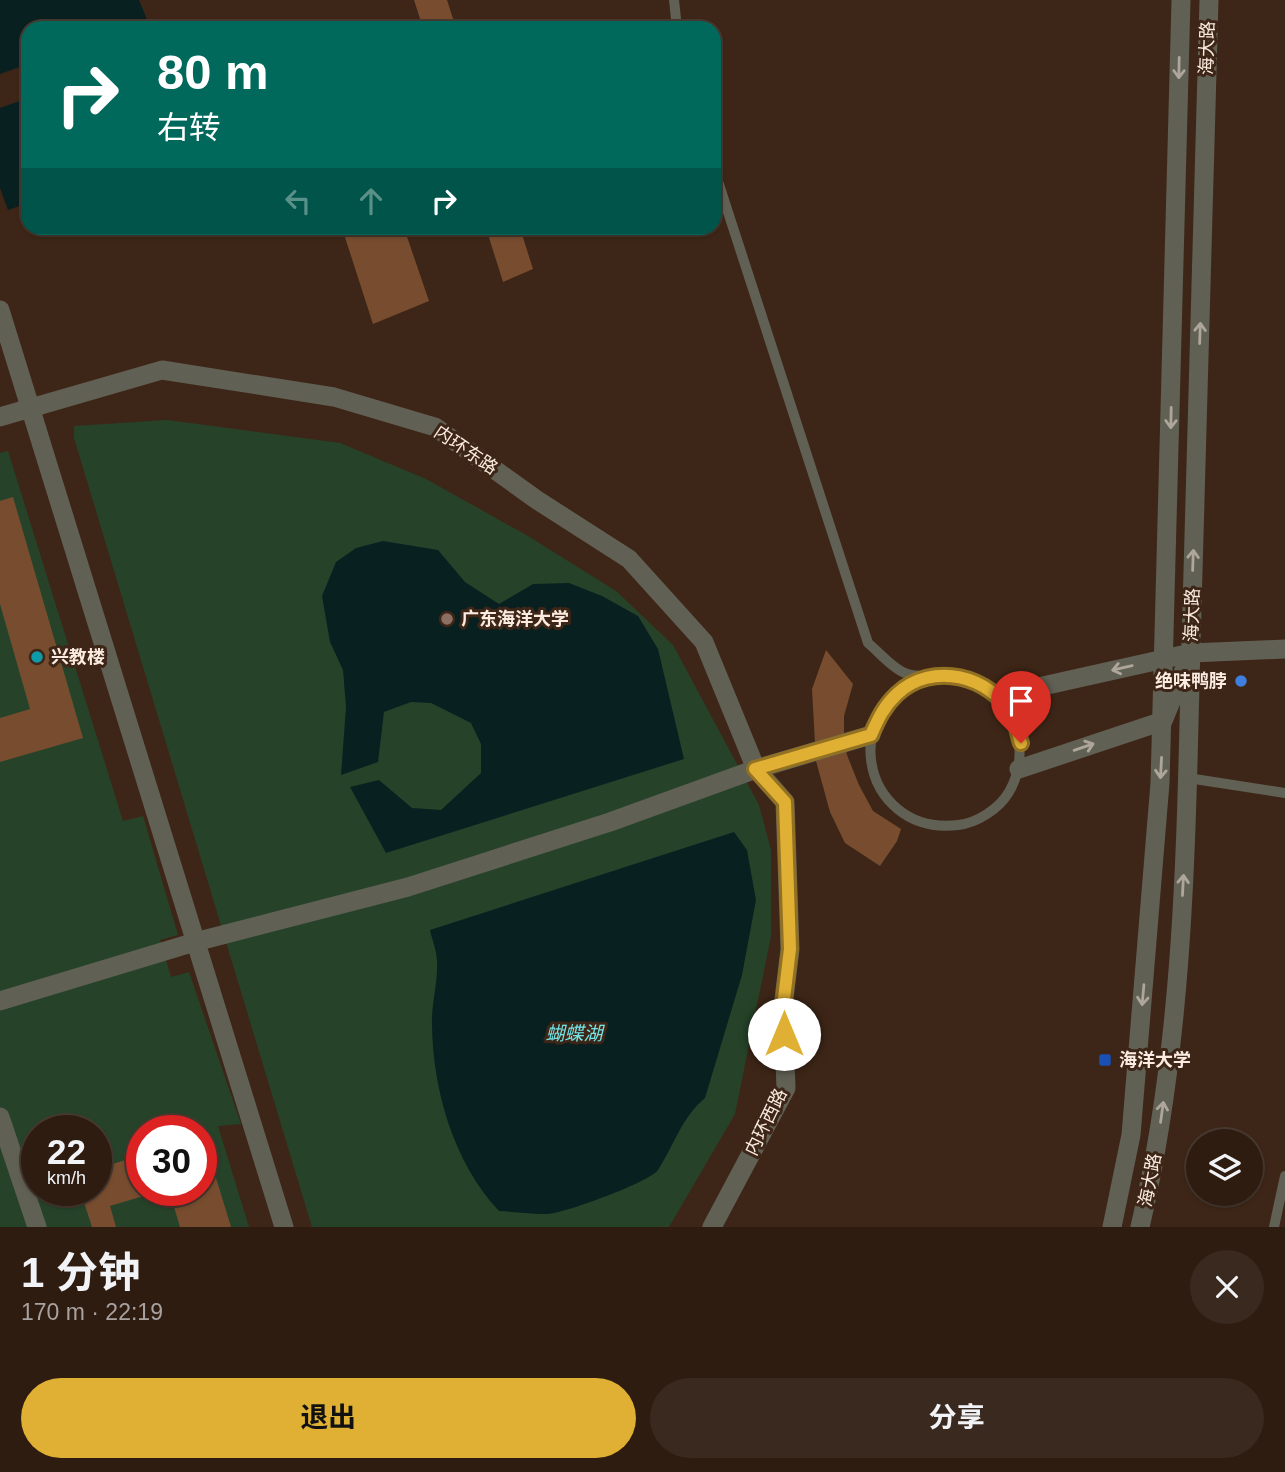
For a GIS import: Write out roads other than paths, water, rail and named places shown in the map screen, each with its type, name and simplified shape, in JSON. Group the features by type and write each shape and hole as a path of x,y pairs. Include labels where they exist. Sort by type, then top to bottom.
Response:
{"street":[{"name":"海大路","path":"1112,1227 1131,1135 1163,721 1181,0"},
{"name":"海大路","path":"1140,1227 1163,1115 1179,951 1188,778 1209,0"},
{"path":"0,310 284,1227"},
{"name":"内环东路","path":"0,417 29,406 162,370 334,397 435,427 537,500 629,559 704,642 755,769"},
{"path":"998,696 1191,653 1285,649"},
{"path":"1019,769 1163,721 1191,653"},
{"path":"0,1001 195,942 408,887 610,822 755,769 871,735"},
{"name":"内环西路","path":"712,1227 786,1088 783,1007 790,949 785,802 755,769"},
{"path":"0,1117 37,1227"}],"lane":[{"path":"674,0 676,21"},
{"path":"721,191 868,643 906,674 946,675 974,681 998,696 1014,718 1021,743 1019,769 1009,793 991,812 968,824 942,827 916,821 894,807 886,797 878,786 871,761 871,735 881,711 898,692 920,679 946,675"},
{"path":"1188,778 1285,793"},
{"path":"1274,1227 1285,1176"}],"water":[{"path":"0,0 139,0 148,21 21,21 21,66 0,74"},
{"path":"21,100 21,205 8,210 0,188 0,108"},
{"path":"383,541 438,550 465,582 499,604 533,584 569,583 602,596 638,616 658,649 684,759 386,853 350,787 379,780 412,808 441,810 481,773 481,744 471,723 431,703 411,702 384,712 378,762 341,775 346,707 343,670 330,642 322,596 336,562 356,548"},
{"name":"蝴蝶湖","path":"734,832 747,850 756,900 742,975 705,1098 684,1123 658,1170 640,1182 548,1214 499,1211 483,1192 458,1149 442,1100 433,1051 432,1018 437,962 430,930"}],"place":[{"name":"广东海洋大学","path":"447,619"},
{"name":"兴教楼","path":"37,657"},
{"name":"绝味鸭脖","path":"1241,681"},
{"name":"海洋大学","path":"1105,1060"}]}
